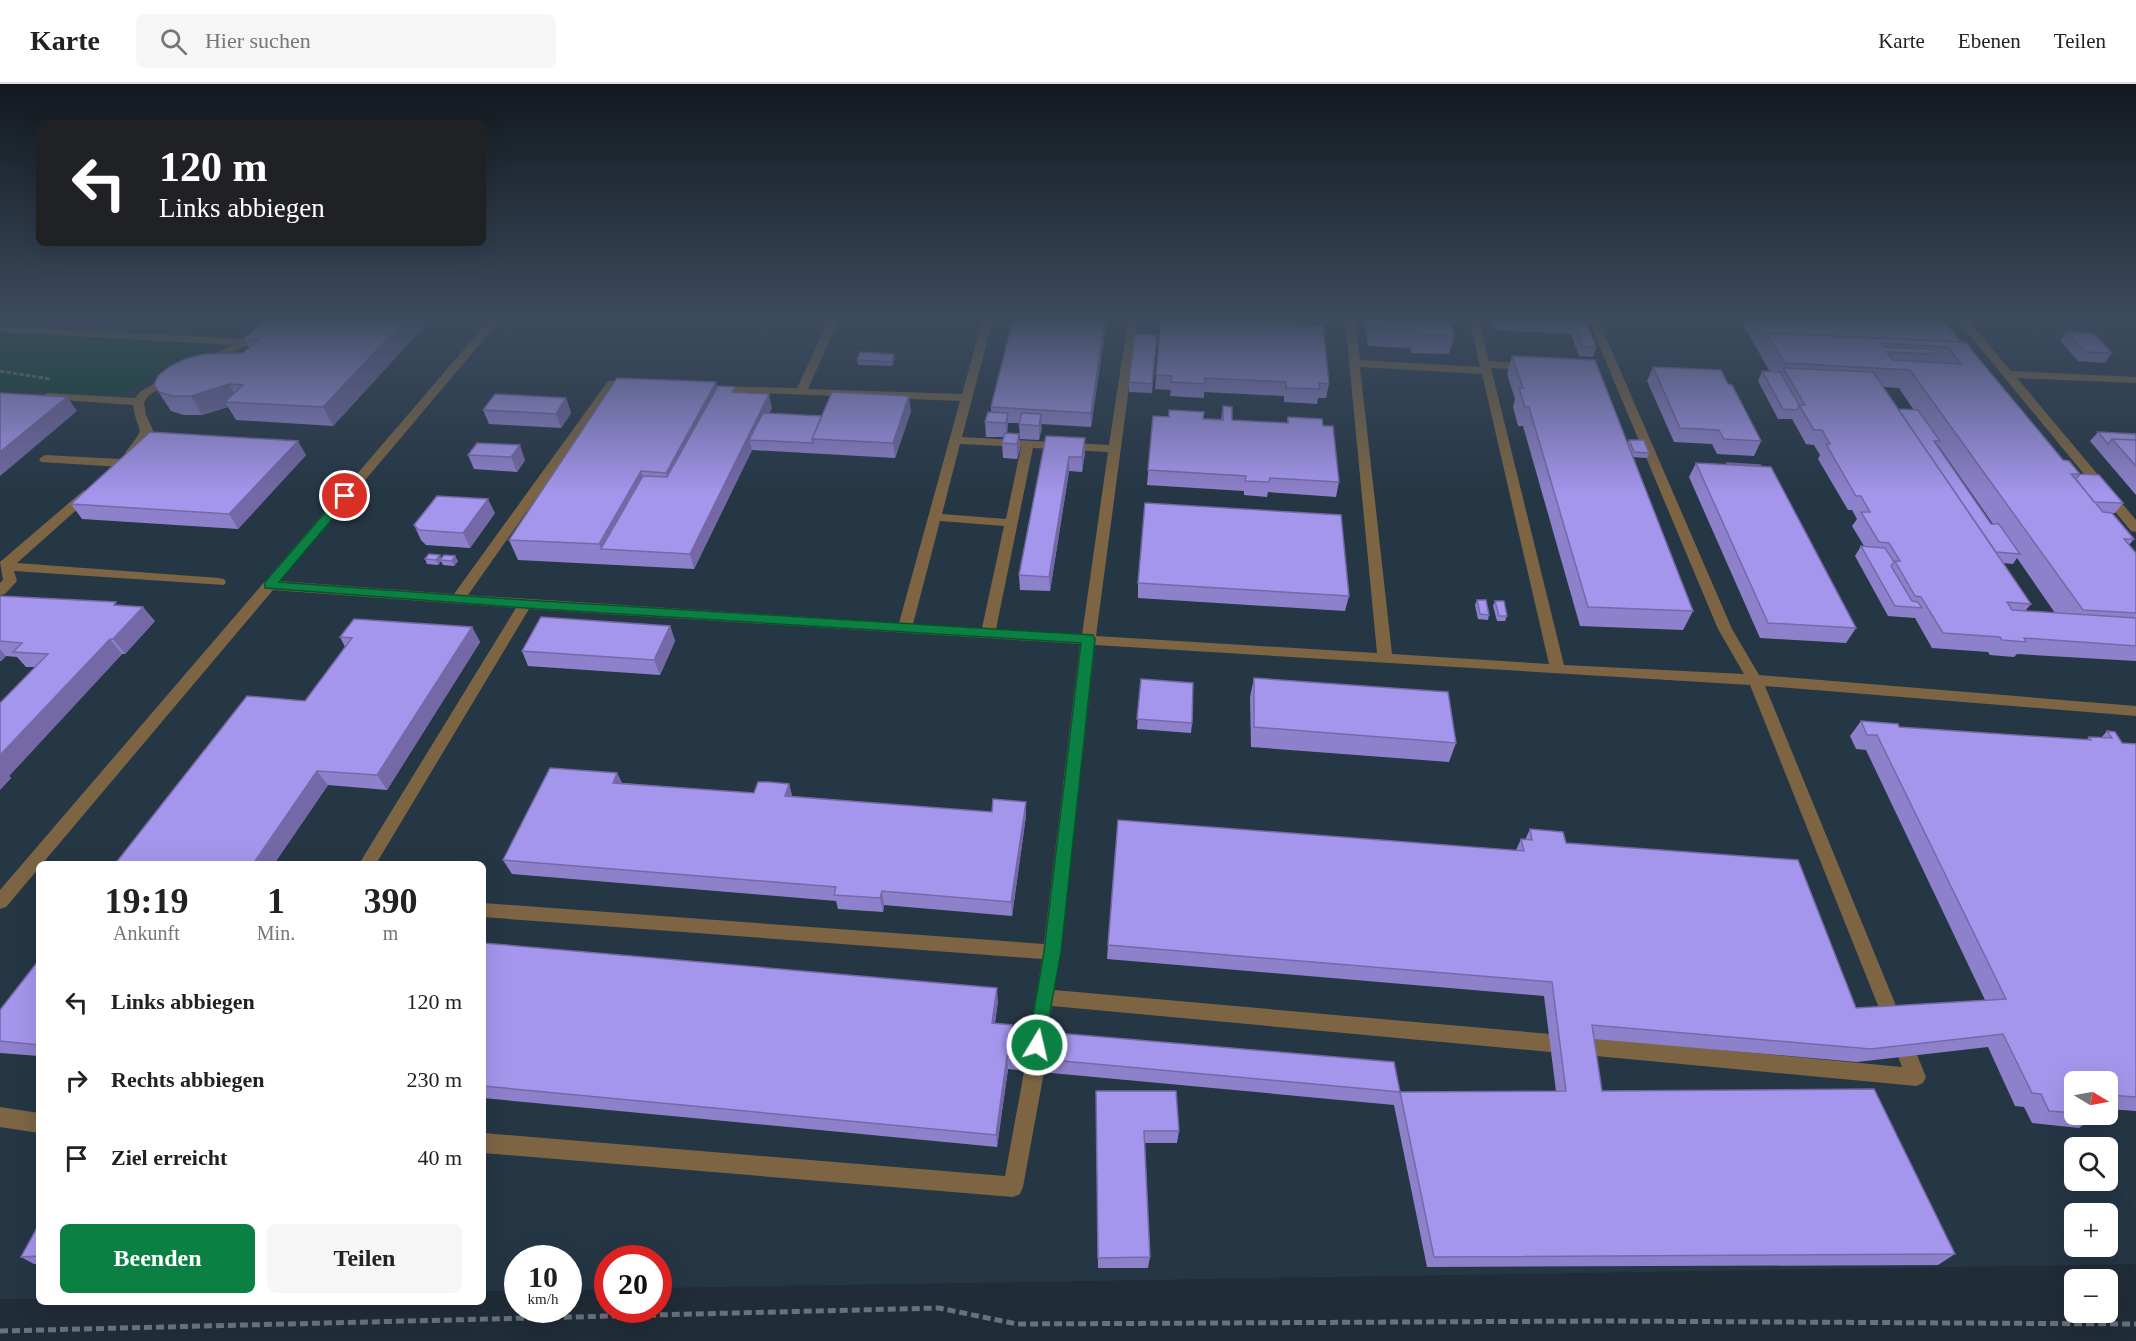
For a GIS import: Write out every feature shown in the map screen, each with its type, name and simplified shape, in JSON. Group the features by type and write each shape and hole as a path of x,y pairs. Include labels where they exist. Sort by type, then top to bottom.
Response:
{"lane":[{"path":"3,566 99,483 144,439 147,430 140,415 138,402 145,393 174,378"},
{"path":"0,902 446,378"},
{"path":"801,392 807,378"},
{"path":"905,627 972,378"},
{"path":"1037,1045 1052,952 1088,639 1124,378"},
{"path":"1356,378 1385,659"},
{"path":"1488,378 1558,670"},
{"path":"1611,378 1725,628 1755,680 1892,1018"},
{"path":"2010,378 2136,528"},
{"path":"2074,378 2136,381"},
{"path":"458,599 612,382 647,384"},
{"path":"706,387 967,398"},
{"path":"34,396 138,402"},
{"path":"955,440 1114,449"},
{"path":"988,632 1028,444"},
{"path":"45,459 121,463"},
{"path":"935,517 1011,523"},
{"path":"3,566 219,582"},
{"path":"0,591 10,581 3,566"},
{"path":"269,585 525,604 1385,659 1755,680 2136,711"},
{"path":"369,861 525,604"},
{"path":"486,910 1052,952"},
{"path":"1044,997 1550,1043"},
{"path":"1585,1046 1916,1077 1908,1056"},
{"path":"486,1143 1013,1186 1034,1072"},
{"path":"0,1117 36,1123"}],"path":[{"path":"0,1331 939,1308 1017,1324 1616,1321 2136,1324"}],"shaded area":[{"path":"0,378 2136,378 2136,1264 672,1288 672,1245 594,1245 594,1289 582,1290 582,1245 504,1245 504,1291 486,1291 486,861 36,861 36,1299 0,1299"}],"green space":[{"path":"0,378 157,378 115,395 0,389"}],"building":[{"path":"157,378 351,378 323,407 225,402 243,385 229,384 191,396 172,396 159,392 154,385"},
{"path":"617,378 716,382 666,473 641,471 599,544 509,540"},
{"path":"998,378 1096,378 1091,413 991,407"},
{"path":"1130,378 1153,378 1152,384 1129,382"},
{"path":"1172,378 1328,378 1329,384 1319,383 1320,389 1286,388 1286,382 1205,378 1205,384 1171,382"},
{"path":"1519,378 1602,378 1693,611 1588,607 1529,407 1525,407 1519,388 1523,388"},
{"path":"1658,378 1725,378 1728,384 1732,385 1761,441 1724,439 1719,430 1680,428"},
{"path":"1766,378 1783,378 1799,405 1797,410 1783,409"},
{"path":"1789,378 1877,378 2031,604 2007,602 2012,610 2136,618 2136,646 2024,638 2026,642 2002,640 2000,637 1943,633 1921,597 1915,596 1895,561 1900,561 1889,543 1879,542 1861,512 1870,512 1861,496 1856,496 1826,444 1830,444 1822,430 1814,430 1799,405 1805,405"},
{"path":"1916,378 1995,378 2063,460 2069,461 2080,474 2071,474 2103,512 2112,513 2134,539 2124,539 2136,553 2136,613 2083,610"},
{"path":"718,386 735,387 732,392 769,394 690,554 601,549 643,476 667,477"},
{"path":"832,392 909,396 893,443 812,439"},
{"path":"0,393 67,397 0,452"},
{"path":"495,394 566,398 556,414 483,410"},
{"path":"1223,406 1232,407 1232,420 1288,423 1288,417 1322,419 1323,426 1333,426 1339,482 1270,478 1269,482 1245,481 1246,476 1148,470 1153,416 1169,417 1169,410 1204,412 1203,419 1223,420"},
{"path":"1898,409 1918,410 1940,441 1934,441 1991,524 1999,524 2020,554 1996,552"},
{"path":"988,412 1008,413 1006,423 985,422"},
{"path":"763,413 822,416 812,439 813,443 749,440"},
{"path":"1022,413 1041,414 1039,426 1019,424"},
{"path":"150,432 298,441 229,514 71,504"},
{"path":"2098,432 2136,434 2136,440 2112,439 2108,444"},
{"path":"1005,433 1019,434 1017,444 1002,443"},
{"path":"1046,436 1085,438 1082,457 1069,457 1049,577 1019,575"},
{"path":"2112,439 2136,440 2136,466"},
{"path":"1629,440 1644,440 1649,453 1634,452"},
{"path":"477,443 520,445 511,457 468,455"},
{"path":"1696,463 1771,467 1856,628 1768,623"},
{"path":"1728,464 1760,465 1761,466"},
{"path":"2080,474 2099,475 2123,503 2094,502 2076,479"},
{"path":"437,496 488,499 463,533 419,530 414,525"},
{"path":"1145,503 1341,515 1349,596 1138,583"},
{"path":"1861,546 1885,548 1894,562 1891,566 1912,601 1918,602 1922,608 1895,606"},
{"path":"429,554 440,555 436,560 425,559"},
{"path":"444,555 455,556 452,561 440,560"},
{"path":"0,596 116,602 114,605 143,607 0,755 0,703 48,654 13,652 22,643 0,641"},
{"path":"1477,600 1486,600 1489,615 1480,614"},
{"path":"1495,601 1504,601 1507,616 1499,616"},
{"path":"541,617 670,626 654,660 522,651"},
{"path":"354,619 472,627 377,775 317,771 255,861 117,861 247,696 305,701 352,638 340,637"},
{"path":"1254,678 1448,692 1456,743 1254,727"},
{"path":"1141,679 1193,683 1192,723 1137,719"},
{"path":"1861,721 1898,724 1899,727 2091,740 2089,737 2112,738 2107,731 2115,732 2122,743 2136,744 2136,1097 2118,1096 2118,1071 2064,1071 2064,1112 2049,1111 2041,1094 2032,1093 2003,1034 1871,1049 1592,1025 1602,1091 1874,1089 1955,1254 1434,1257 1400,1092 1566,1091 1552,982 1108,945 1118,820 1524,851 1521,839 1532,840 1530,829 1563,832 1566,843 1798,860 1856,1008 2006,999 1877,735 1867,735"},
{"path":"550,768 617,773 613,783 754,793 758,782 769,782 789,784 785,796 992,812 993,799 1026,802 1011,902 882,891 880,898 834,895 836,887 503,860"},
{"path":"486,943 997,988 992,1023 1012,1025 1011,1029 1394,1062 1400,1092 1007,1056 996,1135 486,1086"},
{"path":"36,964 36,1045 0,1041 0,1010"},
{"path":"1096,1091 1176,1091 1179,1131 1144,1131 1150,1257 1098,1258"},
{"path":"36,1230 36,1256 21,1257"}],"route":[{"path":"345,496 269,585 525,604 1088,639 1052,952 1037,1045"}]}
